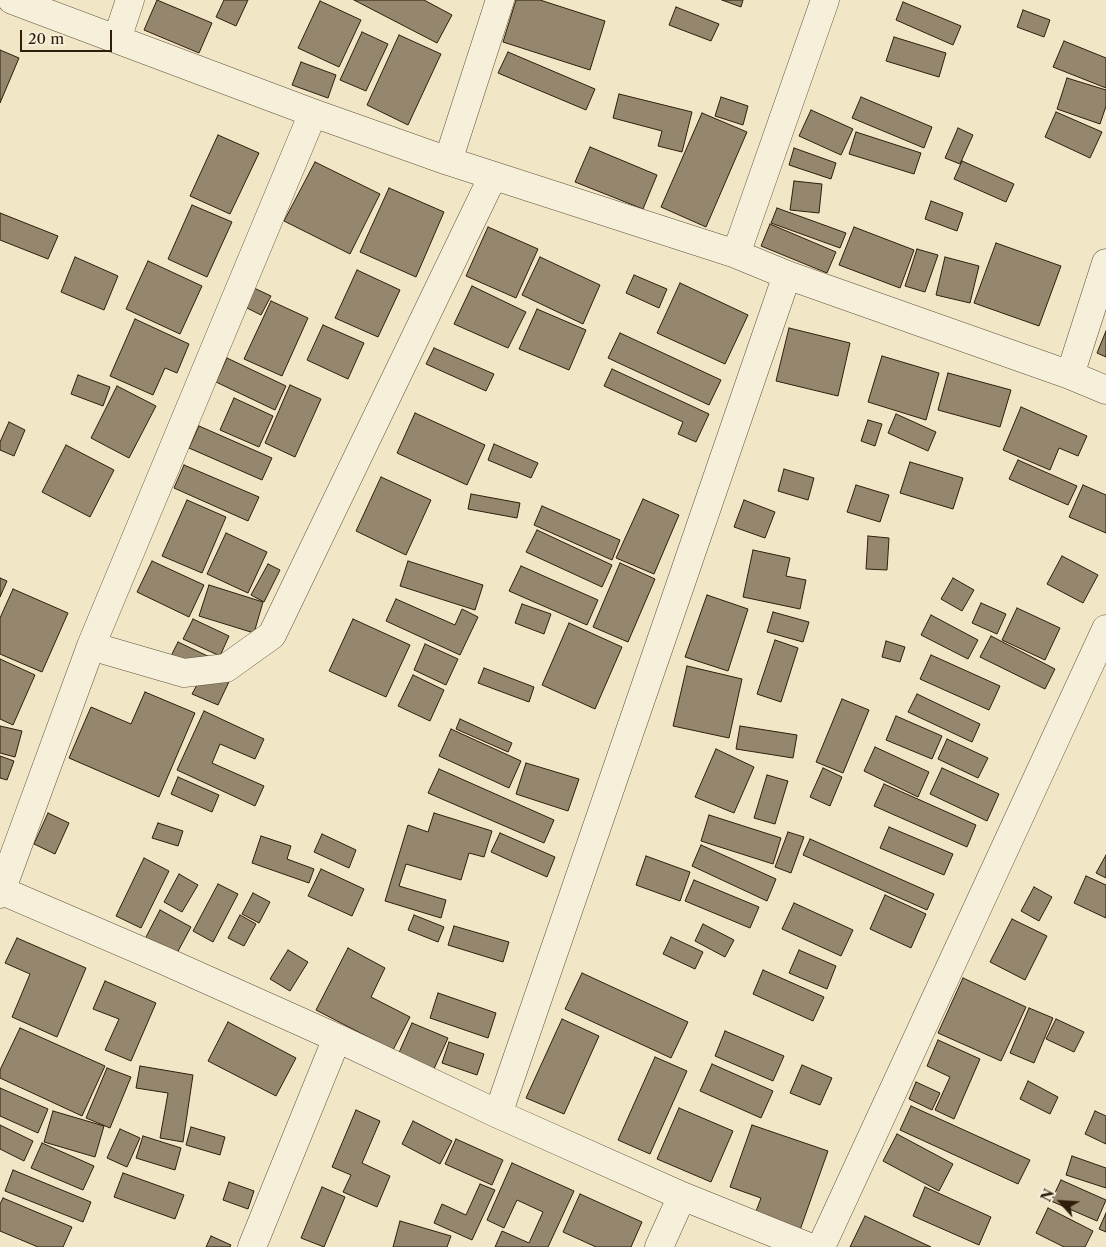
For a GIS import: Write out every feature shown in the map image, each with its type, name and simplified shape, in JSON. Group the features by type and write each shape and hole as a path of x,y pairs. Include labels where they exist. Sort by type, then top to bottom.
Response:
{"street":[{"path":"12,0 448,161 736,254 787,275 1106,390"},
{"path":"117,39 130,0"},
{"path":"448,161 500,0"},
{"path":"736,254 825,0"},
{"path":"313,112 91,646 0,891 174,965 337,1038 498,1114 682,1196 809,1247"},
{"path":"91,646 184,673 226,668 272,635 493,176"},
{"path":"1070,376 1106,263"},
{"path":"498,1114 787,275"},
{"path":"821,1247 1106,629"},
{"path":"252,1247 337,1038"},
{"path":"659,1247 682,1196"}],"building":[{"path":"157,0 212,23 199,53 144,30"},
{"path":"224,0 248,0 236,26 216,17"},
{"path":"354,0 424,0 452,15 437,43"},
{"path":"516,0 540,0 605,21 590,70 503,42"},
{"path":"722,0 743,0 741,7"},
{"path":"320,1 361,20 339,67 298,48"},
{"path":"903,2 961,26 953,45 896,20"},
{"path":"676,7 719,24 711,41 669,25"},
{"path":"1023,10 1050,20 1044,37 1017,27"},
{"path":"362,32 388,44 366,91 340,80"},
{"path":"399,35 441,54 408,125 367,105"},
{"path":"894,37 946,53 939,77 886,61"},
{"path":"1064,41 1106,58 1106,88 1053,67"},
{"path":"0,50 19,58 0,103"},
{"path":"508,52 595,89 586,110 498,73"},
{"path":"301,62 336,75 328,98 292,85"},
{"path":"1067,78 1106,90 1106,106 1100,124 1057,109"},
{"path":"619,94 692,112 682,152 658,146 662,131 613,118"},
{"path":"721,97 748,106 743,125 715,116"},
{"path":"861,97 932,127 924,148 852,118"},
{"path":"811,110 853,129 841,155 799,136"},
{"path":"1056,112 1102,132 1090,158 1045,137"},
{"path":"702,113 747,132 706,227 661,207"},
{"path":"958,128 973,135 960,164 945,158"},
{"path":"856,132 921,153 914,174 849,154"},
{"path":"218,135 259,153 230,214 190,196"},
{"path":"590,147 657,175 643,209 575,182"},
{"path":"794,148 836,163 831,179 789,165"},
{"path":"962,161 1014,184 1006,202 954,179"},
{"path":"315,162 380,194 350,254 284,221"},
{"path":"794,181 822,184 819,213 790,210"},
{"path":"389,188 444,212 416,277 360,252"},
{"path":"931,201 963,213 957,231 925,219"},
{"path":"192,205 232,222 207,277 168,259"},
{"path":"777,208 846,233 840,248 771,223"},
{"path":"0,213 58,236 48,259 0,240"},
{"path":"770,224 836,252 827,273 761,246"},
{"path":"488,227 538,249 516,298 466,276"},
{"path":"854,227 914,250 900,288 839,265"},
{"path":"996,243 1061,266 1039,326 974,303"},
{"path":"917,249 938,255 925,292 905,286"},
{"path":"75,257 118,276 104,310 61,292"},
{"path":"540,257 600,285 583,324 522,295"},
{"path":"945,257 979,266 970,303 936,295"},
{"path":"148,261 202,286 180,334 126,309"},
{"path":"357,270 400,290 378,337 335,318"},
{"path":"634,275 667,289 659,308 626,293"},
{"path":"680,283 748,315 725,364 657,333"},
{"path":"472,286 526,312 508,348 454,324"},
{"path":"254,288 271,296 261,315 245,307"},
{"path":"271,301 308,318 282,376 244,359"},
{"path":"537,309 586,330 569,370 519,349"},
{"path":"135,319 189,344 177,373 165,368 153,395 110,376"},
{"path":"323,325 364,343 348,379 307,360"},
{"path":"789,328 850,343 838,396 776,381"},
{"path":"1106,331 1106,357 1097,353"},
{"path":"620,333 721,380 709,405 608,358"},
{"path":"434,348 494,374 486,391 426,364"},
{"path":"882,356 939,373 926,420 868,402"},
{"path":"227,358 286,386 275,410 216,382"},
{"path":"612,369 709,414 696,442 678,434 683,422 604,386"},
{"path":"948,373 1011,390 1000,427 938,410"},
{"path":"78,375 110,387 103,406 71,394"},
{"path":"290,385 321,399 295,457 265,443"},
{"path":"117,386 156,406 129,458 91,438"},
{"path":"234,398 273,416 259,447 220,430"},
{"path":"1021,407 1087,436 1078,456 1059,448 1050,470 1003,450"},
{"path":"415,413 485,445 467,485 397,453"},
{"path":"896,414 936,432 928,451 888,433"},
{"path":"868,420 882,424 875,446 861,441"},
{"path":"9,422 25,430 14,456 0,450 0,442"},
{"path":"199,426 272,458 262,480 189,448"},
{"path":"494,444 538,463 531,478 488,460"},
{"path":"66,445 114,470 90,517 42,492"},
{"path":"1018,460 1077,486 1068,505 1009,479"},
{"path":"910,462 963,478 953,509 900,493"},
{"path":"184,465 259,497 248,521 174,488"},
{"path":"784,469 814,478 808,500 778,491"},
{"path":"381,477 431,500 406,555 356,531"},
{"path":"856,485 889,495 880,522 847,512"},
{"path":"1083,485 1106,495 1106,533 1069,517"},
{"path":"471,494 520,503 517,518 468,509"},
{"path":"643,499 679,515 654,574 616,558"},
{"path":"187,500 226,517 202,573 162,556"},
{"path":"744,500 775,512 765,538 734,527"},
{"path":"542,506 620,540 612,560 534,525"},
{"path":"537,530 612,565 602,587 526,552"},
{"path":"226,533 267,552 248,593 207,574"},
{"path":"868,536 889,538 887,570 866,569"},
{"path":"753,550 790,558 786,576 806,580 800,609 743,597"},
{"path":"1062,556 1098,575 1083,603 1047,584"},
{"path":"152,561 204,585 189,617 137,592"},
{"path":"408,561 483,585 475,610 400,586"},
{"path":"620,563 655,579 628,642 593,627"},
{"path":"268,564 280,570 264,602 251,595"},
{"path":"521,566 598,600 587,625 509,591"},
{"path":"0,578 7,581 0,597"},
{"path":"953,578 974,590 962,611 941,599"},
{"path":"209,585 263,602 254,633 199,616"},
{"path":"13,589 68,613 42,672 0,654 0,618"},
{"path":"707,595 748,609 728,671 685,657"},
{"path":"396,599 455,625 462,609 478,617 460,655 386,621"},
{"path":"981,603 1006,614 997,634 972,623"},
{"path":"522,604 551,614 544,634 515,623"},
{"path":"1017,608 1060,628 1045,660 1002,640"},
{"path":"773,612 809,622 803,642 767,632"},
{"path":"931,615 978,640 968,659 921,635"},
{"path":"193,619 229,636 220,656 183,639"},
{"path":"353,619 410,645 386,697 329,671"},
{"path":"569,623 622,647 595,709 542,685"},
{"path":"991,636 1055,669 1045,689 980,657"},
{"path":"775,640 798,648 781,702 757,694"},
{"path":"886,641 905,647 900,662 882,657"},
{"path":"178,642 235,669 218,705 192,694 198,683 165,668"},
{"path":"425,644 458,659 446,685 414,670"},
{"path":"931,655 1000,686 989,710 920,679"},
{"path":"0,659 35,675 13,725 0,719"},
{"path":"687,666 742,679 729,738 673,726"},
{"path":"484,668 534,687 529,702 478,683"},
{"path":"413,675 444,690 430,721 398,706"},
{"path":"145,692 195,713 159,797 69,758 91,707 131,724"},
{"path":"917,694 980,724 972,742 908,712"},
{"path":"842,699 869,710 843,773 816,762"},
{"path":"204,711 264,739 255,759 220,744 212,763 264,786 255,806 177,770"},
{"path":"896,716 942,736 932,759 886,740"},
{"path":"460,719 512,743 508,752 456,729"},
{"path":"0,726 22,731 15,757 0,753"},
{"path":"740,726 797,735 793,758 736,749"},
{"path":"451,729 521,761 509,788 439,756"},
{"path":"947,739 988,758 978,778 938,759"},
{"path":"875,747 929,772 918,797 864,771"},
{"path":"716,749 754,767 734,813 695,797"},
{"path":"0,756 14,761 7,780 0,778"},
{"path":"526,763 579,779 568,811 516,794"},
{"path":"823,768 842,777 830,806 810,797"},
{"path":"942,768 999,794 987,821 930,794"},
{"path":"439,769 554,820 544,843 428,793"},
{"path":"767,775 788,781 775,824 754,818"},
{"path":"178,777 219,795 212,812 171,794"},
{"path":"884,784 976,825 967,847 874,806"},
{"path":"48,813 69,823 55,854 34,844"},
{"path":"434,813 492,831 484,857 469,853 461,880 406,864 399,886 446,900 441,918 385,901 408,825 428,832"},
{"path":"709,815 781,838 773,864 701,841"},
{"path":"158,823 183,831 178,846 152,838"},
{"path":"889,827 953,854 944,875 880,848"},
{"path":"788,832 804,837 791,873 775,867"},
{"path":"500,833 555,857 547,877 491,852"},
{"path":"322,834 356,850 349,868 314,852"},
{"path":"261,836 291,846 287,859 314,869 309,883 252,863"},
{"path":"810,839 934,894 927,910 803,855"},
{"path":"701,845 776,879 767,901 692,866"},
{"path":"1106,855 1106,878 1096,873"},
{"path":"646,856 690,872 680,901 636,885"},
{"path":"144,858 169,871 141,928 116,916"},
{"path":"321,869 364,889 352,916 308,896"},
{"path":"179,874 198,885 182,912 164,902"},
{"path":"1086,876 1106,885 1106,918 1074,903"},
{"path":"694,880 759,907 750,928 685,901"},
{"path":"218,884 238,894 213,942 193,931"},
{"path":"1034,887 1052,897 1039,921 1021,911"},
{"path":"253,893 270,902 259,923 242,914"},
{"path":"885,895 926,914 911,948 870,929"},
{"path":"794,903 853,930 841,956 782,929"},
{"path":"160,910 191,927 176,955 145,939"},
{"path":"240,915 256,924 244,946 228,938"},
{"path":"414,915 444,927 438,942 408,930"},
{"path":"1012,919 1047,936 1025,980 990,962"},
{"path":"703,924 734,940 725,957 695,941"},
{"path":"454,926 509,942 503,962 448,945"},
{"path":"671,937 703,952 695,969 663,954"},
{"path":"17,938 86,968 57,1037 12,1017 30,974 5,963"},
{"path":"348,948 385,968 371,997 410,1017 393,1050 316,1010"},
{"path":"288,950 308,962 290,991 270,979"},
{"path":"799,950 836,966 827,989 789,973"},
{"path":"763,970 824,997 813,1021 753,994"},
{"path":"582,973 688,1022 671,1058 565,1009"},
{"path":"963,978 1026,1007 1001,1061 938,1033"},
{"path":"105,981 156,1003 131,1061 105,1050 119,1019 93,1009"},
{"path":"438,993 496,1013 488,1038 430,1018"},
{"path":"1029,1008 1053,1018 1034,1063 1010,1053"},
{"path":"562,1019 599,1036 564,1114 526,1098"},
{"path":"1056,1019 1084,1032 1074,1052 1046,1039"},
{"path":"228,1022 296,1058 276,1096 208,1061"},
{"path":"412,1023 448,1038 433,1071 398,1055"},
{"path":"20,1028 105,1066 82,1116 0,1078 0,1070"},
{"path":"725,1031 784,1056 773,1081 715,1056"},
{"path":"938,1040 980,1059 954,1119 935,1110 950,1077 927,1066"},
{"path":"449,1042 484,1054 477,1075 442,1063"},
{"path":"655,1057 687,1071 650,1154 618,1140"},
{"path":"712,1064 773,1091 761,1118 700,1091"},
{"path":"802,1065 832,1078 820,1105 790,1093"},
{"path":"140,1066 193,1075 183,1142 160,1138 168,1093 136,1088"},
{"path":"107,1068 131,1077 110,1128 86,1118"},
{"path":"1028,1081 1058,1097 1050,1114 1020,1099"},
{"path":"916,1082 940,1093 932,1110 909,1099"},
{"path":"0,1088 48,1109 38,1133 0,1116"},
{"path":"911,1106 1030,1160 1018,1184 900,1130"},
{"path":"679,1108 733,1131 711,1182 657,1159"},
{"path":"356,1110 380,1121 362,1163 390,1176 377,1207 343,1192 351,1175 332,1167"},
{"path":"53,1111 104,1126 95,1157 44,1142"},
{"path":"1095,1111 1106,1116 1106,1144 1085,1134"},
{"path":"413,1121 452,1141 440,1164 402,1144"},
{"path":"0,1125 33,1141 24,1161 0,1149"},
{"path":"752,1125 828,1151 800,1230 755,1214 761,1198 730,1187"},
{"path":"191,1127 225,1137 220,1155 186,1145"},
{"path":"120,1129 140,1138 127,1167 107,1158"},
{"path":"897,1134 953,1164 939,1191 883,1161"},
{"path":"143,1136 181,1148 175,1170 136,1158"},
{"path":"456,1139 503,1160 492,1185 445,1164"},
{"path":"42,1143 94,1166 83,1190 31,1168"},
{"path":"1072,1156 1106,1168 1106,1188 1066,1175"},
{"path":"512,1163 574,1191 548,1247 495,1247 502,1231 529,1243 543,1212 517,1200 504,1228 487,1220"},
{"path":"13,1170 91,1202 83,1222 5,1191"},
{"path":"123,1173 184,1195 175,1219 114,1197"},
{"path":"1061,1180 1106,1200 1097,1221 1051,1201"},
{"path":"229,1182 254,1191 248,1209 223,1200"},
{"path":"480,1184 495,1190 472,1240 434,1223 442,1204 466,1215"},
{"path":"322,1187 345,1197 324,1247 301,1238"},
{"path":"925,1187 991,1217 979,1245 913,1216"},
{"path":"580,1194 642,1222 631,1247 596,1247 563,1232"},
{"path":"3,1198 72,1227 63,1247 38,1247 0,1231 0,1204"},
{"path":"1048,1208 1093,1231 1085,1247 1064,1247 1036,1233"},
{"path":"1106,1213 1106,1232 1099,1229"},
{"path":"865,1216 931,1247 850,1247"},
{"path":"400,1221 451,1236 447,1247 393,1247"},
{"path":"211,1236 231,1245 230,1247 206,1247"}]}
